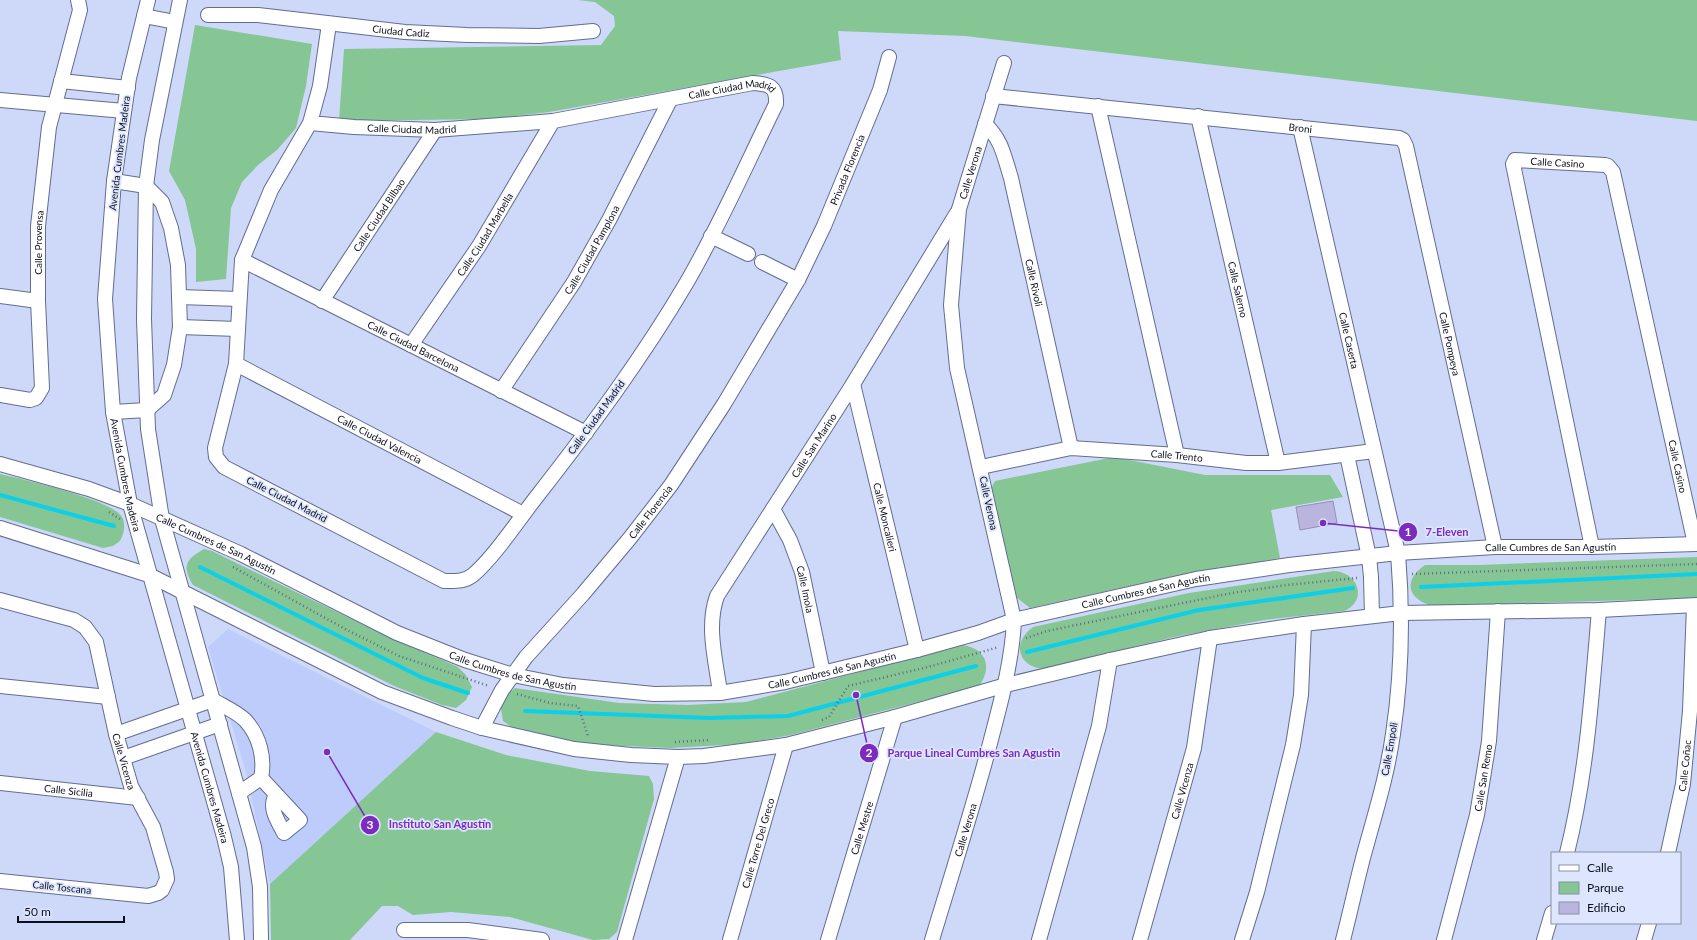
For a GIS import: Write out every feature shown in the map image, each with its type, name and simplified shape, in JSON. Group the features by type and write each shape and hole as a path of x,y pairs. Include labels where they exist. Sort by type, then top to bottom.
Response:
{"street":[{"name":"Calle Provensa","path":"0,395 30,400 36,398 40,394 42,388 38,301 38,226 50,127 80,10 78,0"},
{"name":"Avenida Cumbres Madeira","path":"148,0 128,88 114,181 104,299 113,412 130,504 149,575 189,708 231,867 237,940"},
{"path":"180,0 152,140 146,186 144,319 148,429 162,520 254,847 260,887 261,940"},
{"name":"Ciudad Cadiz","path":"208,15 258,15 405,32 474,35 539,36 594,31"},
{"path":"144,16 175,22"},
{"name":"Calle Ciudad Madrid","path":"310,123 354,127 435,130 553,121 670,100 753,83 765,84 774,89 776,94 776,104 711,236 687,282 648,344 586,433 484,564 466,580 444,581 224,467 216,457 215,448 236,364 242,260 271,190 289,156 310,123 320,86 329,24"},
{"name":"Privada Florencia","path":"798,280 824,226 880,90 888,57"},
{"name":"Calle Verona","path":"932,940 970,816 1006,685 1013,643 1014,620 981,467 957,368 951,305 959,209 1004,63"},
{"path":"61,81 128,88"},
{"name":"Broni","path":"993,96 1198,116 1399,138 1403,140"},
{"path":"0,100 124,111"},
{"name":"Calle Ciudad Pamplona","path":"501,391 574,282 609,220 670,100"},
{"path":"1098,106 1177,455"},
{"name":"Calle Salerno","path":"1198,116 1278,463"},
{"name":"Calle Ciudad Marbella","path":"410,345 479,246 553,121"},
{"name":"Calle Rivoli","path":"985,124 995,134 1001,145 1011,178 1071,448"},
{"name":"Calle Caserta","path":"1300,127 1398,553"},
{"name":"Calle Ciudad Bilbao","path":"322,301 435,130"},
{"name":"Calle Pompeya","path":"1403,140 1406,146 1495,547"},
{"name":"Calle Casino","path":"1592,548 1513,164 1515,160 1605,165 1608,166 1613,172 1696,544"},
{"path":"113,412 147,410 164,395 174,365 180,327 178,265 171,228 162,202 146,186 114,181"},
{"name":"Calle San Marino","path":"720,693 712,628 712,610 717,596 728,576 854,384 959,209"},
{"path":"711,236 748,254"},
{"name":"Calle Ciudad Barcelona","path":"242,260 586,433"},
{"path":"762,262 798,280"},
{"name":"Calle Florencia","path":"482,728 502,690 526,657 583,594 672,485 724,404 798,280"},
{"path":"0,296 38,301"},
{"path":"179,297 239,299"},
{"path":"180,327 238,329"},
{"name":"Calle Ciudad Valencia","path":"236,364 523,514"},
{"name":"Calle Moncalieri","path":"854,384 917,650"},
{"name":"Calle Trento","path":"981,467 1071,448 1177,455 1246,463 1278,463 1374,451"},
{"path":"1347,455 1369,557 1372,616"},
{"name":"Calle Cumbres de San Agustín","path":"0,464 89,489 130,504 162,520 241,554 397,633 465,660 512,675 563,685 654,694 720,693 823,673 917,650 978,633 1014,620 1196,579 1289,565 1398,553 1495,547 1592,548 1696,544"},
{"name":"Calle Imola","path":"773,509 790,540 802,572 823,673"},
{"path":"0,528 149,575 182,590 382,692 482,728 574,749 678,757 704,756 786,745 895,717 1006,685 1110,660 1210,638 1304,624 1401,613 1599,610 1695,606"},
{"name":"Calle Empoli","path":"1343,940 1380,799 1393,736 1400,673 1401,613 1398,553"},
{"name":"Calle Vicenza","path":"0,600 74,620 85,627 96,642 116,734 131,786 153,827 167,879 162,890 148,896"},
{"name":"Calle Coñac","path":"1668,852 1683,784 1690,711 1695,606"},
{"path":"1567,852 1576,818 1587,751 1599,610"},
{"name":"Calle San Remo","path":"1444,940 1477,815 1489,742 1498,611"},
{"path":"1242,940 1257,892 1293,745 1301,695 1304,624"},
{"name":"Calle Vicenza","path":"1140,940 1194,748 1210,638"},
{"path":"1038,940 1099,726 1110,660"},
{"path":"0,686 108,697"},
{"path":"116,734 213,700"},
{"path":"213,700 245,720 256,736 264,764 261,778 239,793"},
{"name":"Calle Mestre","path":"828,940 895,717"},
{"path":"123,758 220,724"},
{"name":"Calle Torre Del Greco","path":"730,940 786,745"},
{"path":"626,940 678,757"},
{"path":"261,778 276,795"},
{"name":"Calle Sicilia","path":"0,783 138,798"},
{"name":"Calle Toscana","path":"0,880 148,896"},
{"path":"1544,940 1551,916"},
{"path":"1644,940 1649,924"},
{"path":"404,930 468,930 542,940"}],"path":[{"path":"107,512 136,525"},
{"path":"1400,574 1697,564"},
{"path":"230,566 347,630 399,656 465,680 550,703 578,706 589,737"},
{"path":"816,723 829,717 848,686 928,667 1013,643 1047,631 1232,593 1287,585 1371,577"},
{"path":"671,742 718,740"}],"shaded area":[{"path":"228,629 436,732 270,884 246,772 208,647"}],"green space":[{"path":"578,0 1697,0 1697,121 965,36 838,31 841,60 549,112 488,119 339,121 344,49 601,45 615,26 614,16 595,2"},
{"path":"195,25 312,44 306,86 296,128 277,150 258,165 242,182 231,208 226,279 196,282 196,249 185,200 169,171"},
{"path":"1114,457 1205,475 1330,475 1343,497 1271,510 1280,558 1129,586 1030,608 1016,597 990,490 995,481"},
{"path":"0,474 66,491 85,497 115,510 122,517 124,523 123,535 120,541 113,546 103,548 0,517"},
{"path":"204,549 212,551 376,631 458,667 465,674 472,687 466,700 456,708 442,705 394,686 193,585 187,573 187,564 189,560"},
{"path":"1697,557 1697,598 1432,606 1417,599 1411,588 1413,577 1425,565 1478,565"},
{"path":"1334,571 1343,573 1350,577 1355,582 1357,588 1358,594 1356,601 1344,611 1264,620 1174,637 1043,669 1034,667 1028,663 1020,652 1022,639 1033,627 1189,593"},
{"path":"962,645 977,650 982,654 985,660 986,672 979,686 791,735 741,744 670,748 602,745 559,740 514,729 503,721 501,709 504,697 515,688 619,703 688,705 746,702"},
{"path":"436,732 506,755 590,771 649,776 653,784 654,799 617,932 609,939 593,940 510,917 451,912 413,915 398,906 382,906 350,940 271,940 270,884"}],"building":[{"path":"1333,501 1337,523 1300,530 1296,507"}],"waterway":[{"path":"0,495 114,526"},
{"path":"200,567 423,678 468,693"},
{"path":"1421,587 1697,574"},
{"path":"1027,652 1199,610 1353,588"},
{"path":"525,711 709,718 788,716 976,666"}],"place":[{"name":"7-Eleven","path":"1323,523"},
{"name":"Parque Lineal Cumbres San Agustin","path":"856,695"},
{"name":"Instituto San Agustín","path":"327,752"}]}
